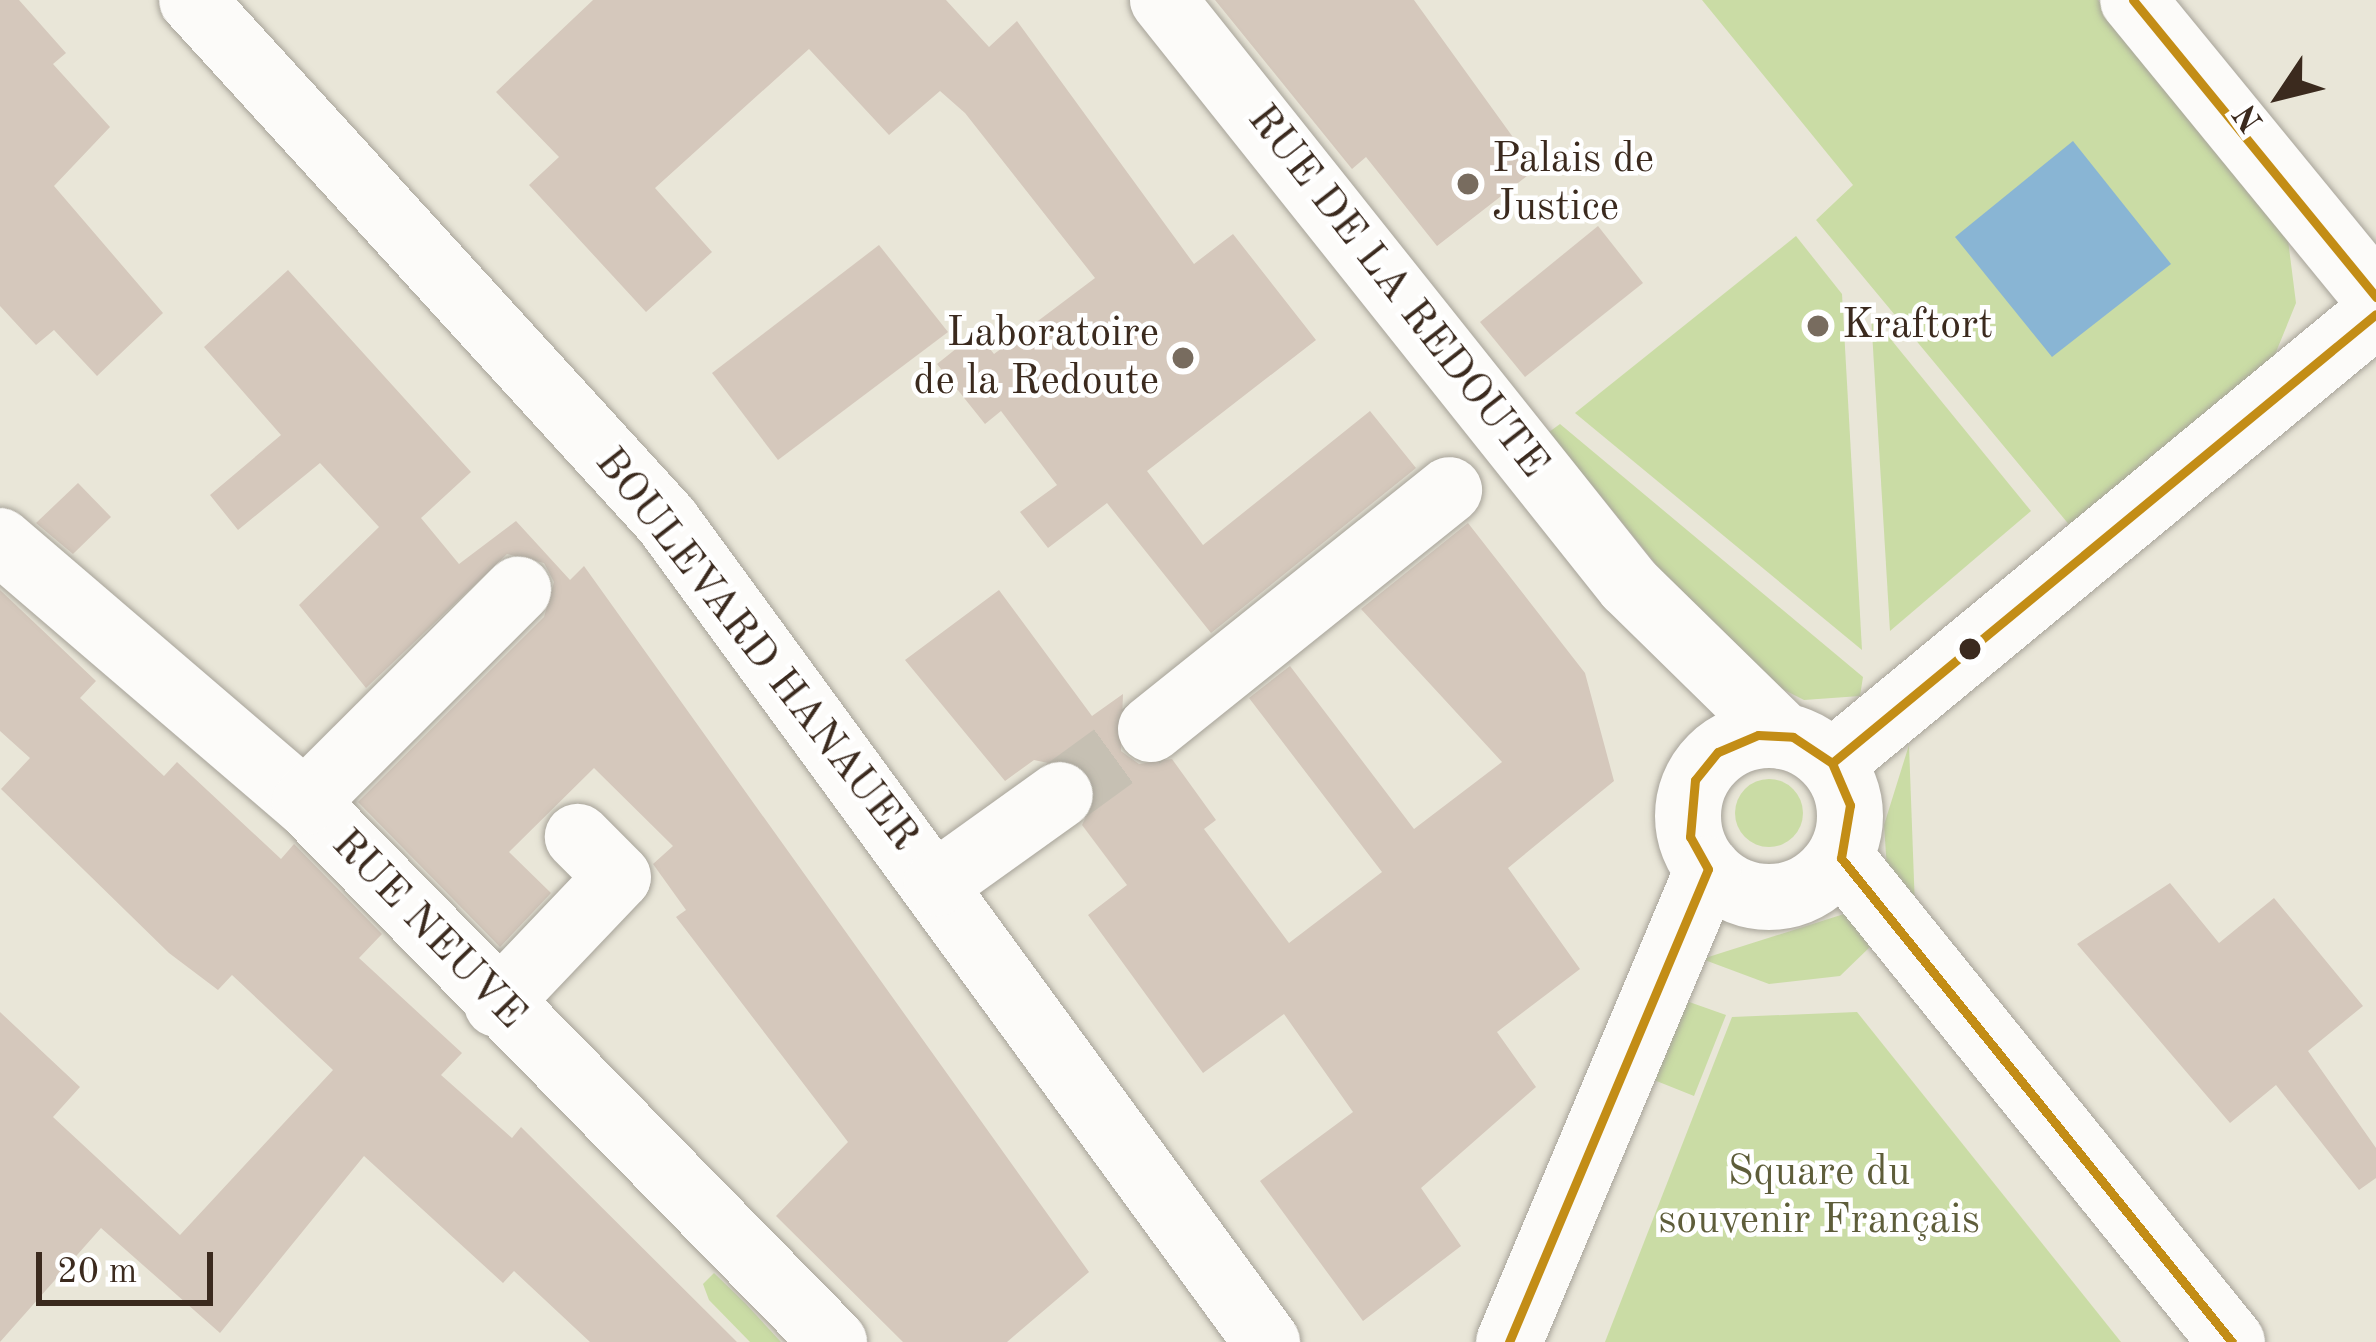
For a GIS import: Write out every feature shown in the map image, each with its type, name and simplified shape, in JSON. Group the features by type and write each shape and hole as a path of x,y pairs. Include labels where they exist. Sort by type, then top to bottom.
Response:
{"street":[{"name":"BOULEVARD HANAUER","path":"192,0 667,521 938,883 1268,1342"},
{"name":"RUE DE LA REDOUTE","path":"1162,0 1630,585 1807,750"},
{"path":"2133,0 2376,297"},
{"path":"1807,750 2376,314"},
{"path":"1150,729 1449,490"},
{"name":"RUE NEUVE","path":"0,541 304,802 496,1004 834,1342"},
{"name":"RUE DE LA REDOUTE","path":"1630,585 1686,700 1695,780"},
{"path":"304,802 518,590"},
{"path":"1742,739 1807,750 1850,805 1841,858 1806,889 1771,898 1734,890 1708,869 1690,838 1695,780 1742,739"},
{"path":"938,883 1060,795"},
{"path":"496,1004 618,877 578,837"},
{"path":"1841,858 2232,1342"},
{"path":"1509,1342 1708,869"}],"green space":[{"path":"1702,0 2098,0 2288,240 2296,303 2274,357 2071,527 1816,220 1853,185"},
{"path":"1796,236 1842,294 1862,650 1575,413"},
{"path":"1871,315 2031,511 1890,631"},
{"path":"1560,424 1863,677 1860,696 1804,700 1739,667 1549,432"},
{"path":"1909,745 1915,908 1887,869 1884,825"},
{"path":"1769,779 1793,789 1803,813 1793,837 1769,847 1745,837 1735,813 1745,789"},
{"path":"1844,914 1872,945 1840,976 1769,984 1702,959"},
{"path":"1678,998 1726,1015 1694,1096 1654,1080"},
{"name":"Square du souvenir Français","path":"1857,1012 2121,1342 1605,1342 1732,1017"},
{"path":"714,1273 781,1342 750,1342 709,1300 703,1284"}],"water":[{"path":"2073,141 2171,264 2052,357 1955,237"}],"building":[{"path":"0,0 19,0 66,53 53,64 110,127 54,186 163,313 97,376 54,330 36,345 0,306"},
{"path":"593,0 946,0 989,47 1017,21 1194,264 1233,234 1316,340 1147,471 1203,545 1370,411 1416,468 1211,633 1107,503 1048,548 1020,512 1057,485 1001,411 985,424 937,364 977,332 994,354 1095,278 965,113 940,91 889,135 809,49 655,188 712,252 646,312 529,185 559,157 496,92"},
{"path":"1215,0 1414,0 1536,169 1437,246 1366,157 1352,169"},
{"path":"1598,226 1643,283 1525,377 1480,322"},
{"path":"879,245 948,332 778,460 712,373"},
{"path":"288,270 471,472 421,518 459,564 516,521 570,580 584,566 1089,1272 1007,1342 903,1342 776,1216 848,1142 676,917 686,910 653,864 673,846 594,768 509,852 551,893 500,947 358,802 544,617 554,582 544,563 507,554 366,688 299,605 379,527 320,463 238,530 210,495 281,435 204,347"},
{"path":"78,483 111,517 73,554 36,523"},
{"path":"1468,523 1585,673 1614,781 1508,868 1580,969 1497,1032 1536,1087 1421,1188 1461,1246 1363,1321 1260,1181 1353,1112 1284,1014 1203,1073 1088,915 1127,885 1082,825 1097,793 1090,772 1034,760 1005,781 905,660 999,590 1092,716 1123,694 1121,751 1139,764 1172,759 1216,820 1204,829 1289,943 1382,872 1249,698 1290,666 1414,829 1502,762 1361,609"},
{"path":"0,590 96,681 80,698 164,776 177,762 281,859 294,844 382,934 359,958 462,1053 441,1075 512,1138 521,1127 737,1342 590,1342 514,1271 503,1283 364,1156 220,1333 101,1228 0,1342 0,1012 80,1087 53,1117 180,1235 333,1070 232,975 218,990 169,953 1,789 30,758 0,731"},
{"path":"2170,883 2219,943 2274,898 2363,1006 2308,1051 2376,1148 2376,1178 2359,1190 2276,1085 2230,1123 2077,944"}],"tunnel":[{"path":"1060,795 1151,729"}],"transit line":[{"path":"2133,0 2376,297"},
{"path":"1832,763 2376,314"},
{"path":"1509,1342 1708,869 1690,837 1695,780 1718,752 1758,735 1793,737 1832,763 1850,805 1841,858 2232,1342"}],"place":[{"name":"Palais de Justice","path":"1468,184"},
{"name":"Kraftort","path":"1818,326"},
{"name":"Laboratoire de la Redoute","path":"1183,358"}]}
